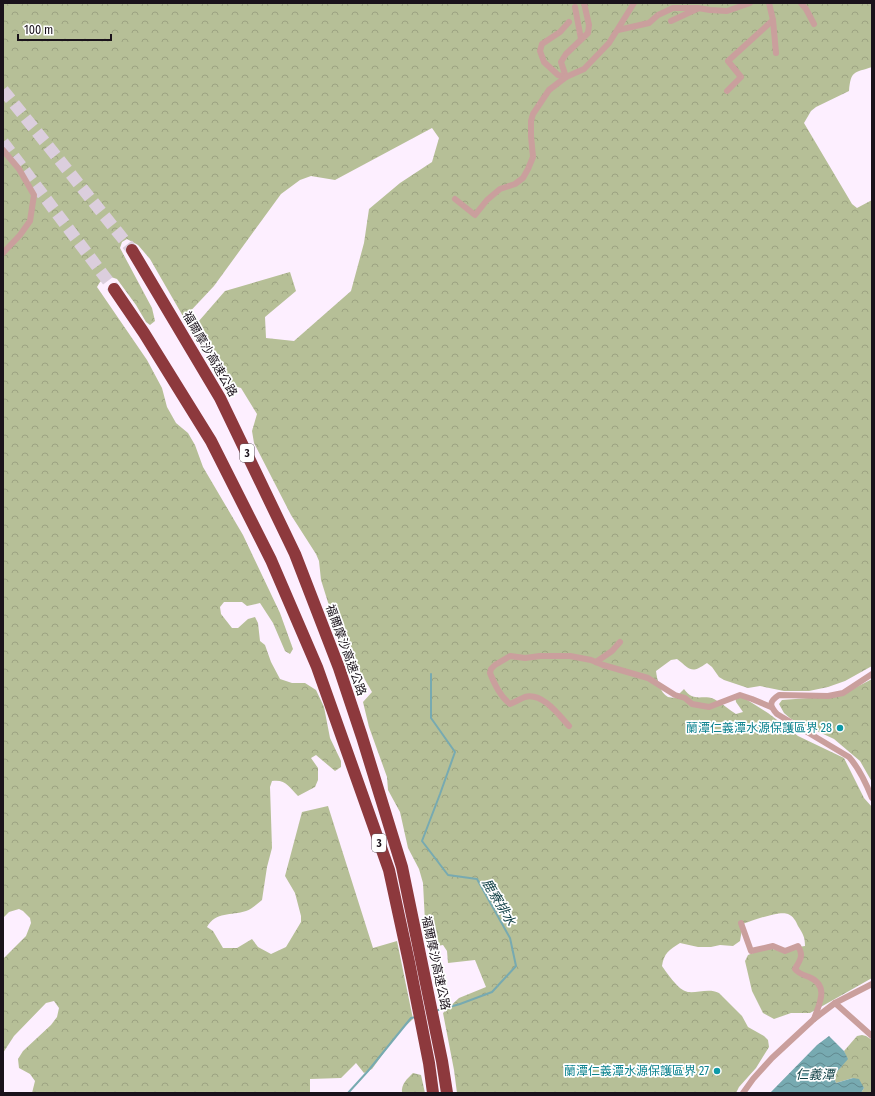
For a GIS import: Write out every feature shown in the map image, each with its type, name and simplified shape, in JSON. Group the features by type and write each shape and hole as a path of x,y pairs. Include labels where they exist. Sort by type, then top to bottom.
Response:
{"highway":[{"name":"福爾摩沙高速公路","path":"132,250 220,398 295,554 339,668 402,867 442,1061 447,1093"},
{"name":"3","path":"114,288 144,333 211,441 271,560 316,667 389,870 429,1063 433,1093"}],"street":[{"path":"566,77 561,62 566,54 588,33 589,26 584,3"},
{"path":"455,199 475,215 487,200 500,189 514,184 523,178 533,157 531,121 533,114 549,90 566,77 584,69 609,43 634,3"},
{"path":"618,30 649,23 658,15 673,8 698,8 727,11 750,3"},
{"path":"769,3 773,20 776,53"},
{"path":"801,3 814,24"},
{"path":"575,7 581,39"},
{"path":"671,21 698,8"},
{"path":"727,91 741,77 728,61 773,20"},
{"path":"566,77 558,75 544,62 540,51 542,44 560,32 569,22"},
{"path":"3,150 19,169 34,195 30,221 20,235 3,252"},
{"path":"596,662 612,651 620,642"},
{"path":"569,726 555,709 532,697 525,697 510,704 505,701 490,673 491,669 510,656 525,658 540,656 570,656 592,660 603,665 648,678 675,695 685,698 692,704 709,707 740,695 752,699 771,707 778,714 849,757 866,783 872,798"},
{"path":"771,707 771,702 779,695 828,696 842,693 872,674"},
{"path":"741,923 751,951 772,946 785,951 798,946 801,952 801,959 795,969 798,973 814,979 820,986 822,995 814,1020"},
{"path":"743,1093 753,1079 772,1058 814,1020 835,1003 872,984"},
{"path":"835,1003 872,1036"}],"green space":[{"path":"3,3 872,3 872,67 854,73 851,79 849,91 816,107 811,111 804,123 852,204 857,208 872,200 872,666 845,681 828,687 809,691 784,691 760,686 748,688 719,677 707,663 698,669 691,669 677,659 671,660 656,671 661,689 668,697 675,698 684,689 691,696 714,699 736,714 743,712 736,702 735,696 741,696 768,713 798,736 844,758 864,798 872,807 872,978 810,1013 791,1013 774,1019 763,1013 752,991 745,961 748,955 766,948 778,950 805,946 805,940 793,917 784,913 766,916 743,924 740,941 733,946 720,945 698,947 680,943 670,950 664,958 662,966 679,987 688,992 715,991 719,993 742,1016 748,1027 768,1040 769,1047 756,1068 739,1087 736,1093 457,1093 443,1013 459,998 486,987 475,960 448,963 447,951 443,945 431,947 425,922 423,883 419,869 408,848 400,812 388,790 387,777 369,727 363,702 372,692 353,659 344,650 341,644 321,580 319,561 316,554 291,515 254,443 252,431 257,414 241,388 230,385 192,329 225,291 290,272 296,291 265,317 266,338 294,341 351,291 364,243 369,209 400,183 432,162 439,138 432,128 335,180 311,176 300,180 281,194 214,286 184,318 150,259 138,245 127,239 122,242 120,248 152,308 155,321 150,325 146,322 136,305 117,279 111,277 105,278 97,287 147,360 162,388 167,407 176,423 188,433 195,445 203,467 243,535 280,613 293,649 290,654 285,651 273,623 260,603 247,606 242,602 224,602 220,607 221,614 232,628 238,628 248,619 255,617 258,623 260,641 265,645 271,662 280,679 292,683 305,683 316,690 324,707 330,738 341,761 341,767 335,771 316,755 311,758 318,768 318,780 315,787 298,796 284,782 272,781 270,787 272,848 267,867 262,900 246,911 219,916 215,918 207,927 213,931 223,948 237,948 252,939 258,947 271,954 286,947 301,922 301,916 295,893 285,876 302,812 328,806 373,948 397,941 413,1019 399,1032 372,1069 364,1073 356,1063 341,1078 310,1079 310,1093 32,1093 35,1081 30,1074 19,1068 18,1059 23,1051 51,1025 57,1017 59,1008 54,1001 46,1003 14,1036 3,1053 3,959 26,936 31,923 30,918 19,909 9,912 3,918"},
{"path":"872,679 872,782 860,761 834,739 791,719 784,713 779,704 782,700 822,697 851,690"},
{"path":"862,1035 872,1040 872,1093 861,1093 864,1088 853,1078 836,1083 834,1078 847,1059 844,1051 857,1036"},
{"path":"413,1073 421,1075 425,1093 402,1093 403,1084"}],"water":[{"name":"仁義潭","path":"829,1036 844,1051 848,1059 836,1073 834,1078 836,1083 853,1078 859,1079 864,1088 861,1093 770,1093 817,1045"}],"waterway":[{"name":"鹿寮排水","path":"431,674 431,718 455,752 422,841 448,875 477,879 510,938 516,966 492,992 460,1004 435,1011"},
{"name":"鹿寮排水","path":"348,1093 411,1018 416,1017"}],"tunnel":[{"path":"3,90 132,250"},
{"path":"3,142 114,289"}],"place":[{"name":"蘭潭仁義潭水源保護區界 28","path":"840,728"},
{"name":"蘭潭仁義潭水源保護區界 27","path":"717,1071"}]}
